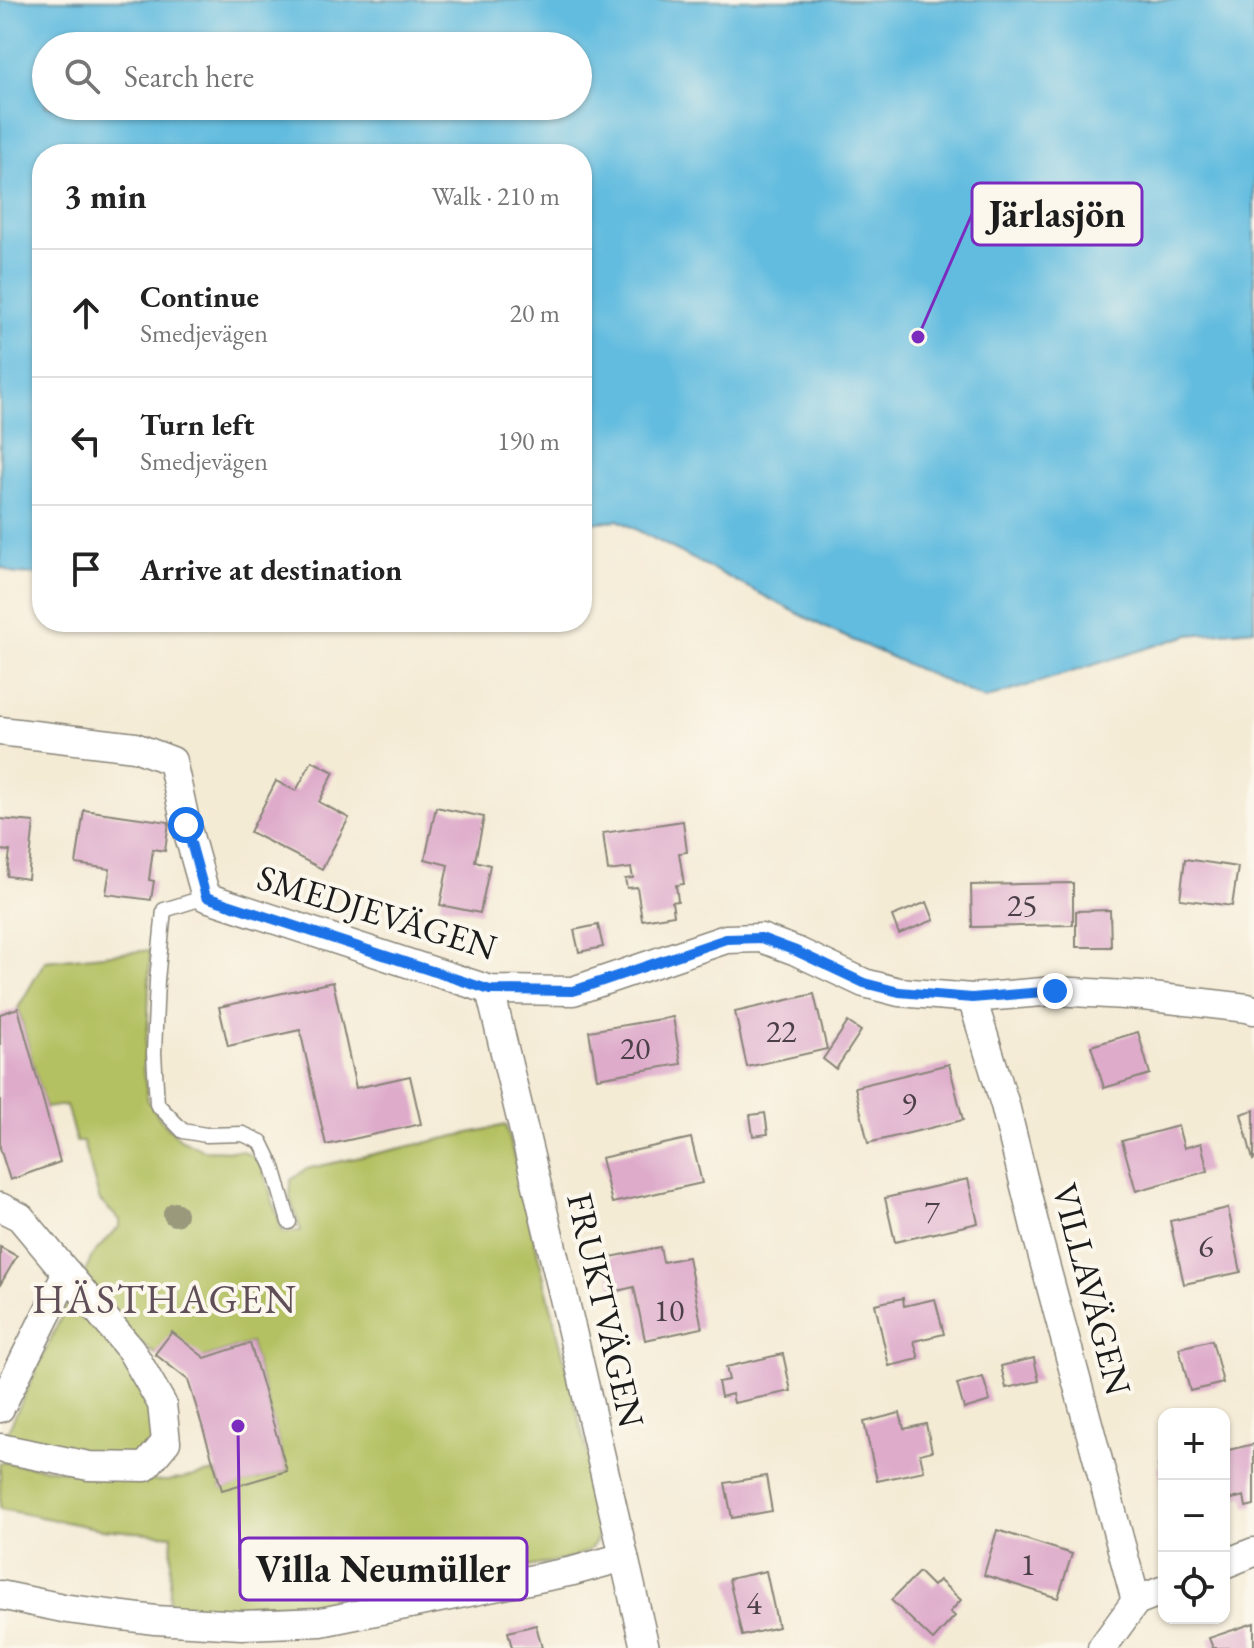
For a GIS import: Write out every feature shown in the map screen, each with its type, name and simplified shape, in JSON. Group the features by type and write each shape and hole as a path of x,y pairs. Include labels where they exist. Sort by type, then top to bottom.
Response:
{"street":[{"name":"SMEDJEVÄGEN","path":"0,731 135,747 172,761 206,897 490,990 573,991 726,939 761,938 864,983 899,992 972,998 1055,991 1143,996 1254,1010"},
{"name":"FRUKTVÄGEN","path":"490,990 645,1648"},
{"name":"VILLAVÄGEN","path":"972,998 1005,1105 1136,1601"},
{"path":"0,1207 20,1217 131,1350 162,1404 166,1442 145,1467 89,1466 0,1448"},
{"path":"0,1408 67,1273"},
{"path":"1230,1562 1254,1552"},
{"path":"0,1595 68,1609 155,1620 242,1625 321,1622 573,1571 624,1557"},
{"path":"1102,1648 1136,1601 1158,1592"}],"lane":[{"path":"206,897 164,910 154,1053 157,1104 183,1131 243,1134 261,1142 273,1167 289,1222"}],"green space":[{"path":"150,950 143,1069 148,1101 180,1139 203,1150 242,1151 260,1161 283,1233 301,1231 290,1198 291,1180 306,1169 506,1125 598,1499 600,1529 595,1543 588,1550 572,1558 347,1604 269,1613 169,1611 172,1535 100,1529 0,1509 0,1462 140,1481 168,1481 216,1472 222,1489 287,1471 250,1343 205,1358 155,1354 135,1337 94,1288 85,1272 93,1254 120,1226 120,1220 100,1201 83,1142 76,1142 66,1105 45,1108 18,1008 45,961"},
{"path":"68,1302 80,1304 148,1396 153,1439 147,1453 124,1461 4,1439"}],"water":[{"path":"0,0 1254,0 1254,629 1189,635 985,699 832,631 618,520 592,523 592,144 32,144 32,575 15,574 0,567"}],"building":[{"path":"312,761 334,772 319,802 349,818 322,869 250,832 276,781 296,791"},
{"path":"436,807 484,817 475,861 490,865 480,913 440,905 448,865 425,859"},
{"path":"84,810 169,822 165,851 153,849 149,880 154,881 151,900 106,894 110,869 76,864"},
{"path":"0,819 34,822 28,879 7,876 10,851 0,850"},
{"path":"683,821 687,852 679,853 684,884 676,885 678,901 672,902 674,915 642,920 637,887 627,888 625,879 633,878 631,868 608,871 603,833"},
{"path":"1185,859 1238,867 1232,906 1180,899"},
{"path":"1073,883 1073,925 972,927 971,885"},
{"path":"927,902 934,920 899,934 892,916"},
{"path":"1110,910 1111,947 1076,947 1076,911"},
{"path":"598,925 603,947 579,952 574,930"},
{"path":"333,982 356,1088 410,1076 421,1124 326,1145 300,1030 228,1046 219,1007"},
{"path":"814,994 827,1049 747,1067 735,1012"},
{"path":"18,1008 60,1162 10,1180 0,1148 0,1014"},
{"path":"673,1017 681,1064 597,1078 589,1031"},
{"path":"848,1022 861,1031 836,1069 823,1059"},
{"path":"1138,1032 1150,1074 1104,1088 1091,1046"},
{"path":"949,1064 963,1120 868,1143 855,1087"},
{"path":"1254,1110 1254,1159 1253,1160 1241,1114"},
{"path":"765,1113 768,1134 753,1136 750,1115"},
{"path":"1178,1126 1184,1148 1201,1143 1208,1171 1136,1191 1122,1141"},
{"path":"691,1138 702,1183 612,1203 601,1158"},
{"path":"968,1179 978,1223 895,1242 885,1198"},
{"path":"1228,1208 1241,1272 1184,1284 1170,1221"},
{"path":"0,1247 17,1256 0,1285"},
{"path":"660,1247 663,1262 688,1257 702,1328 645,1340 634,1287 613,1292 606,1258"},
{"path":"903,1298 904,1306 935,1299 944,1334 914,1341 919,1359 889,1366 875,1304"},
{"path":"172,1332 205,1358 250,1343 287,1471 222,1490 188,1380 155,1354"},
{"path":"1212,1340 1223,1383 1190,1391 1179,1348"},
{"path":"783,1354 791,1391 734,1403 732,1394 721,1397 718,1382 729,1380 726,1367"},
{"path":"1034,1358 1039,1381 1006,1388 1001,1366"},
{"path":"983,1377 990,1401 964,1409 957,1384"},
{"path":"900,1413 904,1429 926,1424 932,1451 920,1454 924,1471 877,1481 864,1422"},
{"path":"1254,1444 1254,1505 1246,1507 1244,1496 1230,1500 1230,1450"},
{"path":"766,1476 772,1511 732,1518 725,1483"},
{"path":"997,1530 1072,1554 1058,1598 984,1575"},
{"path":"766,1571 778,1627 742,1636 729,1579"},
{"path":"919,1572 933,1586 939,1580 961,1600 950,1612 955,1616 933,1640 891,1600"},
{"path":"1254,1623 1254,1648 1213,1648 1209,1638"},
{"path":"536,1625 542,1648 512,1648 508,1632"}],"place":[{"name":"Järlasjön","path":"918,337"},
{"name":"Villa Neumüller","path":"238,1426"}],"district":[{"name":"HÄSTHAGEN","path":"165,1299"}],"route":[{"path":"186,825 206,897 490,990 573,991 726,939 761,938 864,983 899,992 972,998 1055,991"}]}
